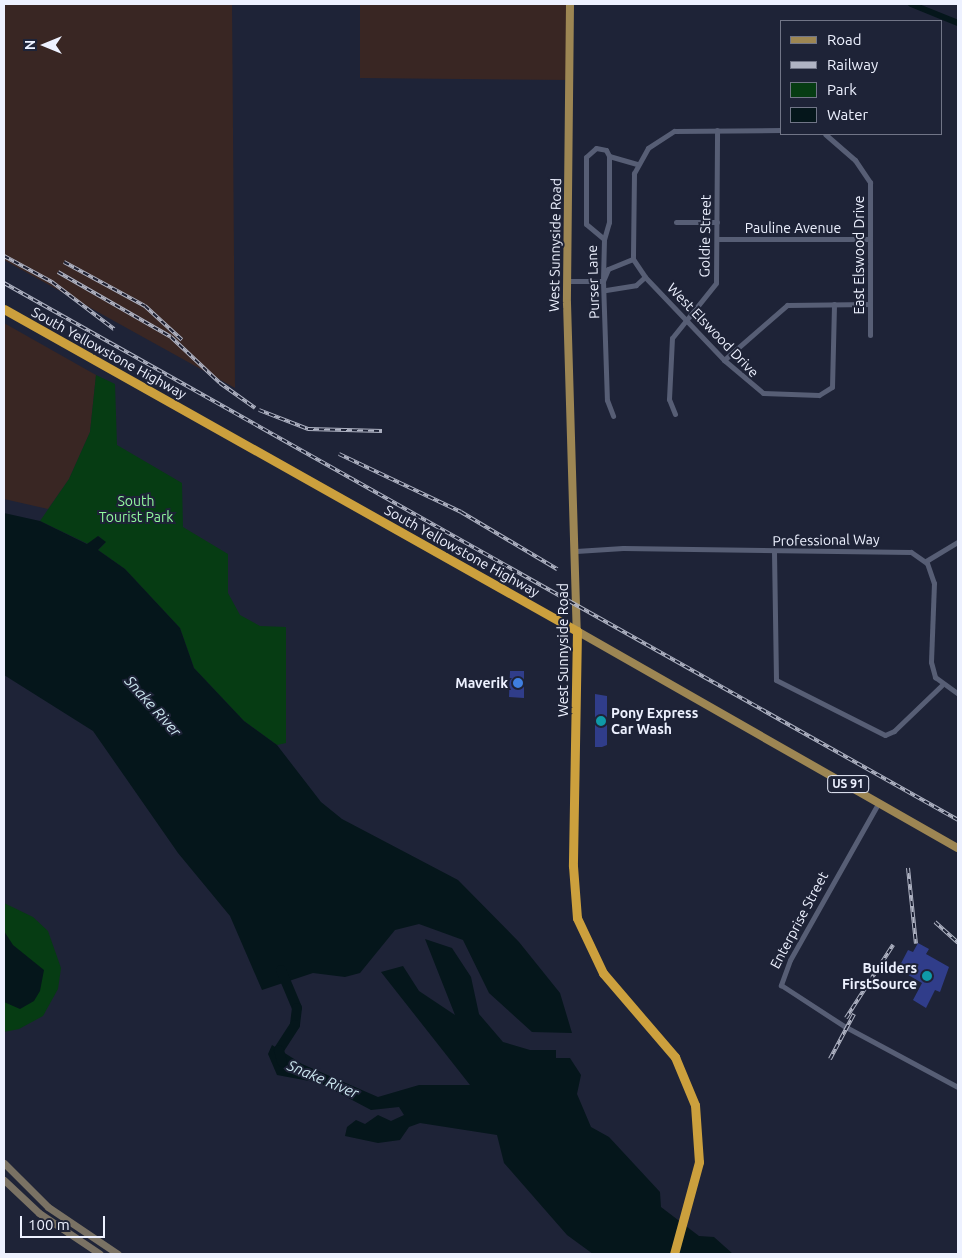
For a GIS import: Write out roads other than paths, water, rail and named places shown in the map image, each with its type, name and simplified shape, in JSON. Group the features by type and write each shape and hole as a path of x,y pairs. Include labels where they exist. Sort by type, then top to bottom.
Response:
{"highway":[{"name":"South Yellowstone Highway","path":"4,309 577,631"},
{"name":"West Sunnyside Road","path":"577,631 573,866 576,918 603,974 664,1041 687,1080 699,1129 699,1162 692,1196 674,1254"}],"main road":[{"name":"West Sunnyside Road","path":"570,4 568,384 576,551 577,631"},
{"name":"South Yellowstone Highway","path":"577,631 958,848"}],"street":[{"name":"Goldie Street","path":"675,414 669,399 669,348 677,328 716,283 717,130"},
{"path":"606,290 636,285 645,277 633,259 633,180 637,164 648,148 674,131 780,130"},
{"name":"East Elswood Drive","path":"826,135 855,160 870,182 870,335"},
{"name":"Purser Lane","path":"609,156 606,150 596,148 586,157 586,224 604,238 603,281 606,290 607,400 613,416"},
{"path":"604,238 609,222 609,156 637,164"},
{"path":"676,222 717,222"},
{"name":"Pauline Avenue","path":"717,239 870,239"},
{"path":"569,281 603,281 608,269 633,259"},
{"name":"West Elswood Drive","path":"645,277 724,360 762,393 826,392 834,380 834,304"},
{"path":"724,360 787,305 870,304"},
{"path":"958,542 926,560 934,583 931,662 942,685 958,694"},
{"name":"Professional Way","path":"576,551 623,548 774,552 899,551 911,552 926,560"},
{"path":"774,552 776,680 885,735 894,731 942,685"},
{"name":"Enterprise Street","path":"879,802 781,980 788,993 844,1026 958,1087"},
{"path":"4,1163 48,1207 118,1254"},
{"path":"4,1180 39,1213 100,1254"}],"water":[{"path":"4,513 40,521 87,544 98,536 106,542 98,550 125,569 180,628 194,668 244,721 277,745 321,802 342,819 458,880 519,942 560,993 572,1033 532,1032 489,993 463,940 419,924 395,930 360,973 345,977 313,973 262,990 230,916 178,853 93,731 4,675"},
{"path":"4,931 13,945 44,970 40,991 34,1001 20,1009 4,1002"},
{"path":"425,939 452,948 471,977 479,1014 503,1042 530,1050 556,1050 556,1058 570,1058 581,1075 577,1094 591,1127 609,1137 660,1192 661,1207 699,1236 714,1237 733,1254 593,1254 567,1235 504,1163 497,1135 420,1123 409,1127 400,1140 378,1143 345,1136 347,1127 356,1120 365,1124 378,1115 391,1121 404,1115 399,1107 371,1110 320,1083 277,1075 268,1054 272,1045 302,1064 378,1097 419,1085 470,1085 381,972 403,966 419,991 455,1015"}],"waterway":[{"path":"911,4 958,23"},
{"name":"Snake River","path":"281,970 297,1008 295,1025 279,1050 282,1062"}],"railway":[{"path":"4,256 52,282 114,329"},
{"path":"64,262 145,306 182,340"},
{"path":"58,272 171,337 220,383 255,408"},
{"path":"4,283 958,820"},
{"path":"259,410 308,429 382,431"},
{"path":"339,454 461,512 557,569"},
{"path":"908,868 916,944"},
{"path":"935,922 958,943"},
{"path":"846,1018 893,945"},
{"path":"830,1059 854,1014"}],"place":[{"name":"Maverik","path":"518,683"},
{"name":"Pony Express Car Wash","path":"601,721"},
{"name":"Builders FirstSource","path":"927,976"}],"park label":[{"name":"South Tourist Park","path":"136,510"}]}
